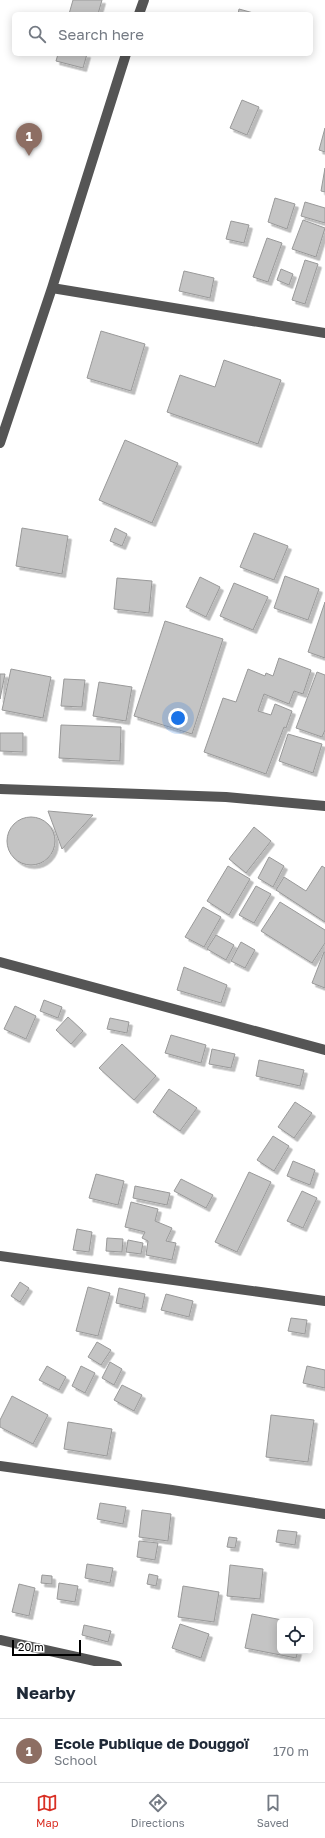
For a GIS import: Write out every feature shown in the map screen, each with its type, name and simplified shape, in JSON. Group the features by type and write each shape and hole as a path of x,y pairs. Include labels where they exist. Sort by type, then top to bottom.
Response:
{"street":[{"path":"140,12 144,0"},
{"path":"0,443 52,288 125,56"},
{"path":"52,288 325,333"},
{"path":"0,789 226,797 324,804"},
{"path":"0,962 325,1050"},
{"path":"0,1256 325,1301"},
{"path":"0,1466 172,1490 325,1514"},
{"path":"0,1640 118,1666"}],"building":[{"path":"73,0 102,0 99,12 70,12"},
{"path":"239,9 250,12 238,12"},
{"path":"57,56 86,56 83,68 56,61"},
{"path":"242,100 259,107 247,135 230,128"},
{"path":"325,128 325,152 319,150"},
{"path":"325,168 325,192 321,191"},
{"path":"275,198 295,204 287,229 268,222"},
{"path":"305,202 325,208 325,223 301,216"},
{"path":"303,220 325,228 316,257 292,249"},
{"path":"231,221 249,225 244,243 226,239"},
{"path":"267,238 282,243 268,282 253,277"},
{"path":"305,260 318,264 305,304 292,300"},
{"path":"281,269 293,274 289,285 277,280"},
{"path":"184,271 214,278 210,298 179,291"},
{"path":"101,331 145,344 131,391 87,378"},
{"path":"224,360 281,380 258,444 167,412 180,375 215,387"},
{"path":"125,440 178,463 152,523 99,500"},
{"path":"22,528 68,536 62,574 16,566"},
{"path":"115,528 127,534 122,546 110,541"},
{"path":"254,533 288,546 274,580 240,567"},
{"path":"285,576 319,589 308,620 274,608"},
{"path":"200,577 220,587 206,617 186,607"},
{"path":"117,578 152,581 149,613 114,609"},
{"path":"234,583 268,597 253,630 220,616"},
{"path":"325,602 325,658 308,652"},
{"path":"165,621 223,639 192,734 134,716"},
{"path":"279,658 311,670 303,694 294,691 289,704 264,694 258,711 271,715 275,704 292,711 286,728 284,727 266,774 204,752 223,698 236,702 248,669 265,676 266,673 273,676"},
{"path":"11,669 51,677 43,718 2,710"},
{"path":"317,672 325,675 325,730 322,737 296,728"},
{"path":"0,674 5,674 0,699"},
{"path":"64,679 85,680 82,707 61,706"},
{"path":"99,682 132,687 126,721 93,716"},
{"path":"61,725 121,727 120,761 59,758"},
{"path":"0,733 23,733 23,752 0,751"},
{"path":"288,734 322,744 313,773 279,761"},
{"path":"48,811 93,815 62,849"},
{"path":"26,817 36,817 48,824 55,836 55,846 48,858 36,865 26,865 18,861 11,854 7,846 7,836 11,828 18,821"},
{"path":"254,827 271,841 246,873 229,859"},
{"path":"269,857 284,866 273,887 258,878"},
{"path":"228,866 250,879 229,915 207,901"},
{"path":"322,866 325,868 325,922 276,890 284,877 306,891"},
{"path":"256,886 271,894 254,923 239,915"},
{"path":"280,902 325,930 325,943 312,963 261,931"},
{"path":"203,907 221,917 204,947 185,937"},
{"path":"216,935 234,945 226,960 207,949"},
{"path":"241,942 255,950 245,968 231,961"},
{"path":"325,952 325,988 312,983"},
{"path":"184,967 227,985 221,1003 177,990"},
{"path":"44,1000 62,1007 58,1018 40,1011"},
{"path":"15,1006 36,1016 26,1039 4,1029"},
{"path":"68,1017 83,1031 71,1044 56,1030"},
{"path":"110,1018 129,1022 127,1033 107,1029"},
{"path":"171,1035 206,1045 201,1063 165,1053"},
{"path":"122,1044 156,1076 134,1100 99,1068"},
{"path":"212,1049 235,1054 231,1068 209,1064"},
{"path":"259,1060 304,1070 300,1086 256,1076"},
{"path":"169,1089 197,1108 180,1131 153,1112"},
{"path":"295,1102 312,1113 294,1138 278,1127"},
{"path":"273,1136 289,1146 274,1171 257,1160"},
{"path":"293,1161 315,1170 310,1185 287,1176"},
{"path":"249,1172 271,1182 237,1252 215,1242"},
{"path":"96,1174 124,1181 118,1205 89,1198"},
{"path":"181,1179 213,1195 206,1208 174,1191"},
{"path":"135,1186 170,1193 167,1205 133,1198"},
{"path":"302,1191 317,1198 303,1228 287,1221"},
{"path":"131,1202 158,1209 155,1221 172,1228 166,1241 176,1243 172,1260 146,1255 148,1241 142,1238 145,1232 125,1227"},
{"path":"77,1229 92,1232 89,1252 73,1250"},
{"path":"107,1238 123,1239 122,1252 106,1251"},
{"path":"128,1240 143,1243 141,1254 126,1252"},
{"path":"20,1282 29,1288 20,1302 11,1296"},
{"path":"88,1287 110,1293 98,1336 76,1331"},
{"path":"119,1288 145,1294 142,1309 116,1303"},
{"path":"166,1294 193,1301 189,1317 161,1310"},
{"path":"291,1318 307,1320 305,1334 288,1331"},
{"path":"97,1342 111,1350 101,1365 88,1357"},
{"path":"110,1362 122,1369 114,1385 102,1378"},
{"path":"47,1366 66,1377 59,1390 39,1380"},
{"path":"81,1366 95,1373 85,1393 72,1386"},
{"path":"307,1366 325,1370 325,1388 303,1383"},
{"path":"122,1385 142,1395 134,1411 114,1400"},
{"path":"12,1396 48,1415 33,1444 0,1427 0,1420"},
{"path":"271,1415 314,1420 308,1462 266,1457"},
{"path":"68,1422 112,1429 107,1456 64,1449"},
{"path":"100,1503 126,1507 123,1524 97,1519"},
{"path":"142,1510 171,1514 168,1541 139,1537"},
{"path":"278,1530 297,1532 295,1545 276,1542"},
{"path":"229,1537 237,1538 235,1548 227,1547"},
{"path":"139,1541 158,1543 155,1560 137,1557"},
{"path":"87,1564 113,1568 110,1583 85,1578"},
{"path":"230,1565 263,1569 260,1599 227,1596"},
{"path":"149,1574 158,1576 156,1586 147,1584"},
{"path":"42,1575 52,1576 52,1584 41,1583"},
{"path":"59,1583 78,1586 75,1602 57,1599"},
{"path":"19,1584 35,1588 29,1616 12,1612"},
{"path":"183,1586 219,1592 214,1622 178,1617"},
{"path":"252,1614 277,1619 277,1654 297,1654 296,1658 245,1648"},
{"path":"180,1624 209,1634 201,1658 172,1648"},
{"path":"84,1625 111,1631 108,1642 82,1635"}],"place":[{"name":"Ecole Publique de Douggoï","path":"29,156"}]}
